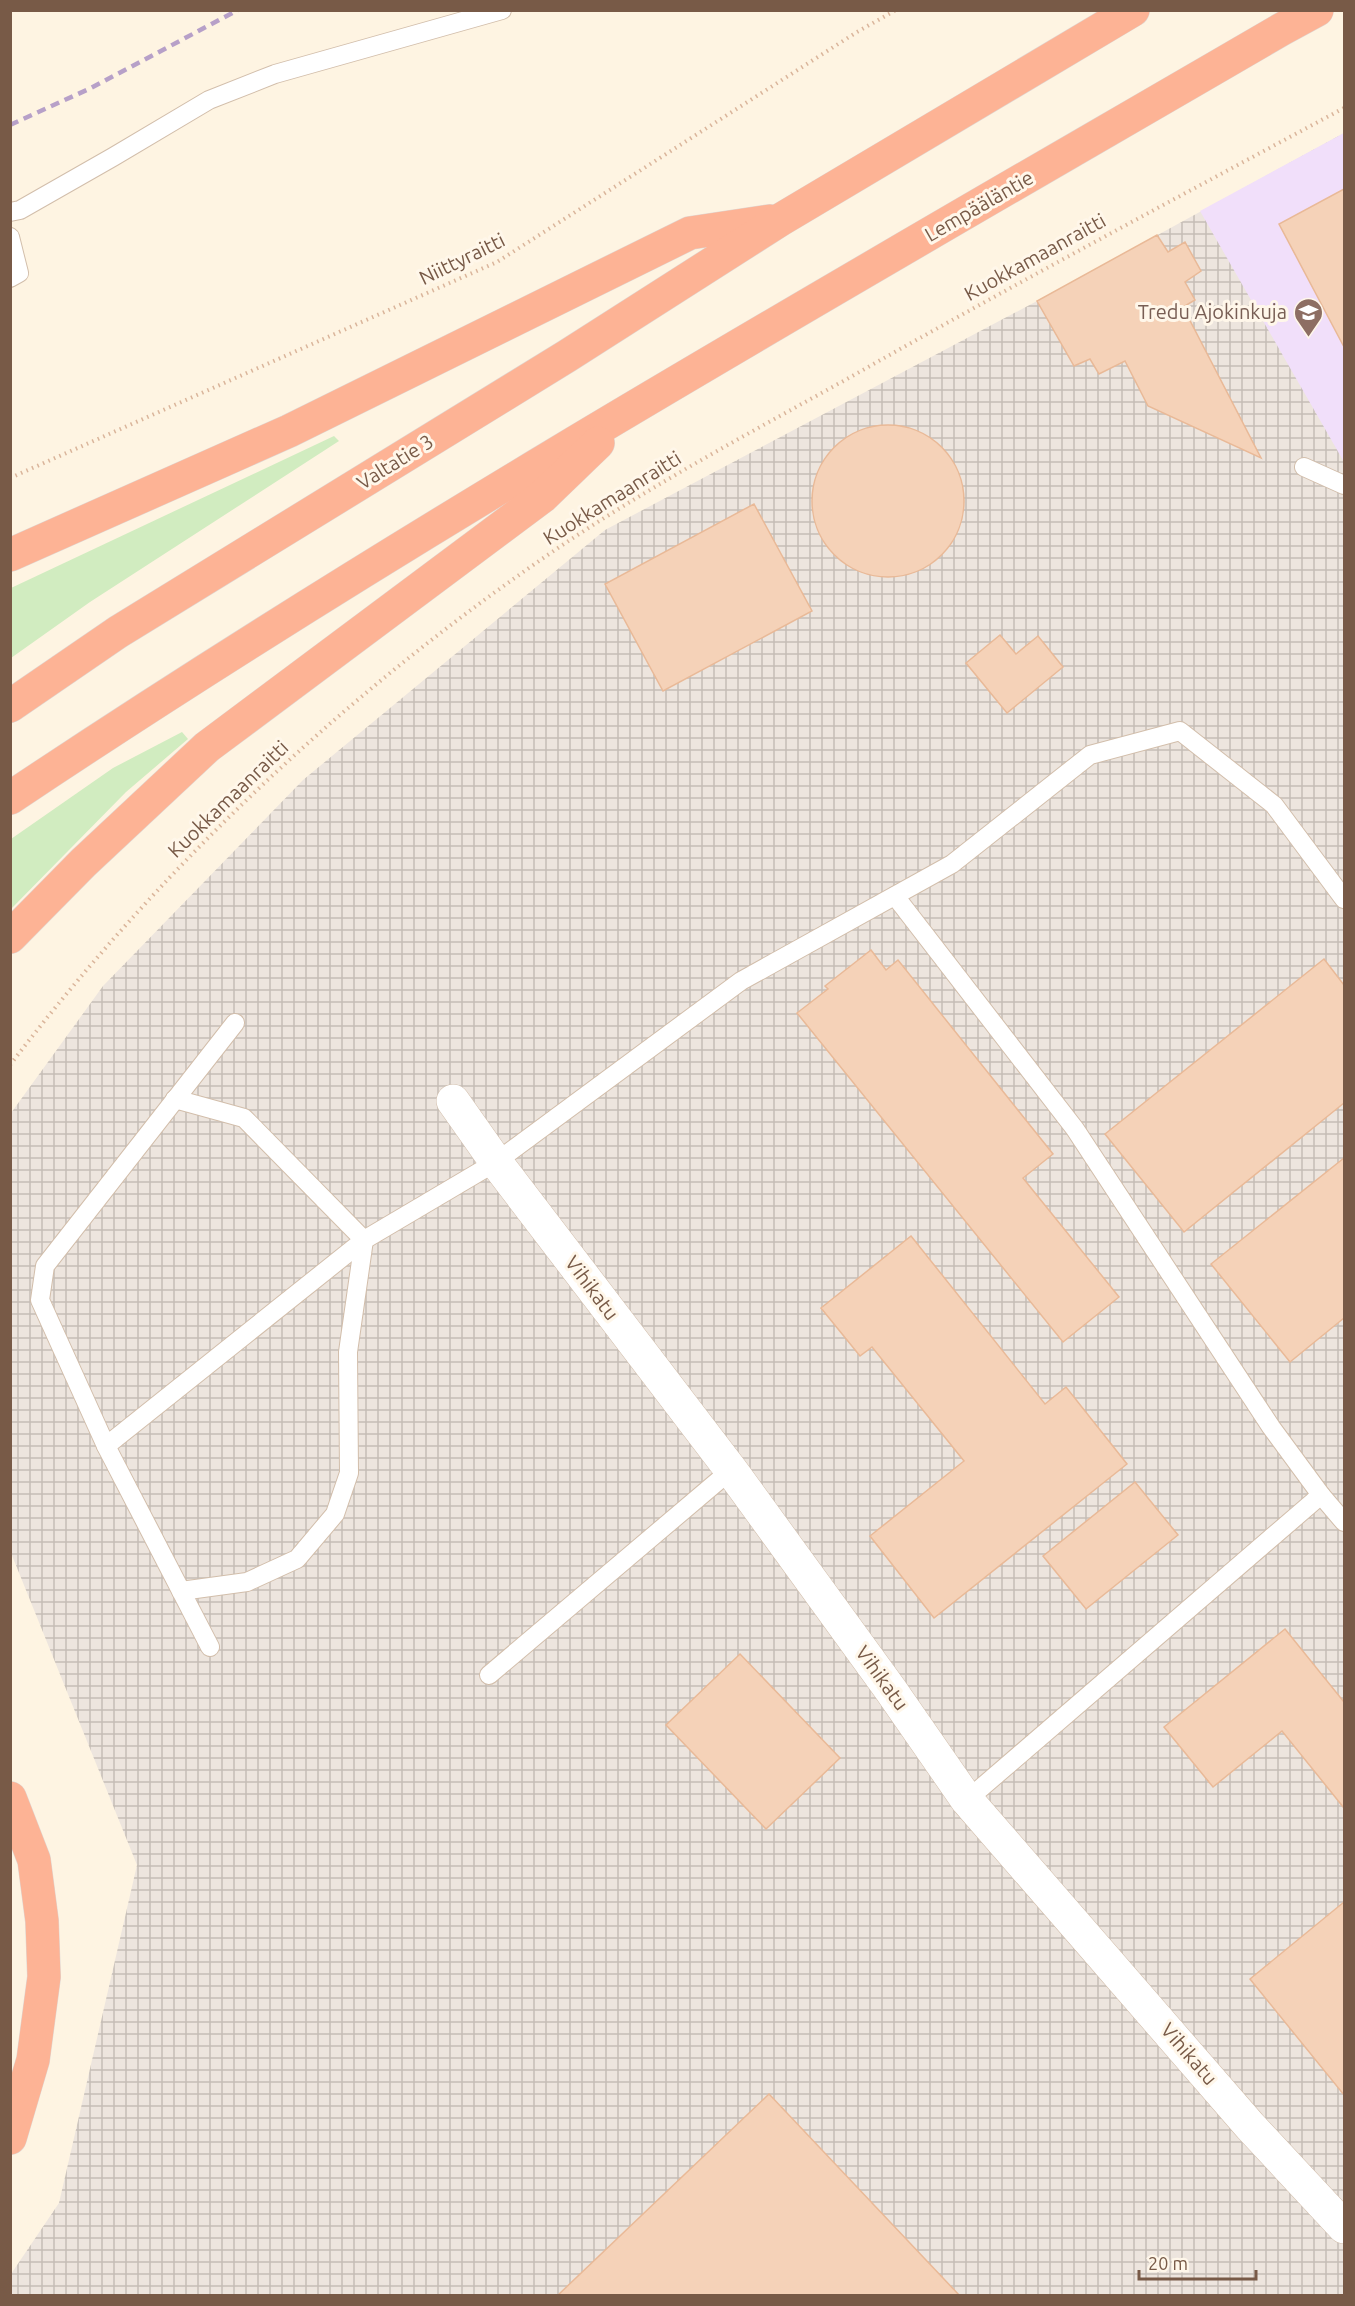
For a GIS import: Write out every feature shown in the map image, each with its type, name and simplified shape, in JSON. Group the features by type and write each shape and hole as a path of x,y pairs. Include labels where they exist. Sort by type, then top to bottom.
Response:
{"highway":[{"path":"10,555 289,431 690,233 780,220 1133,10"},
{"name":"Lempääläntie","path":"641,402 1317,10"},
{"name":"Valtatie 3","path":"10,706 118,632 567,356 780,220"},
{"path":"10,798 157,700 368,566 641,402"},
{"path":"10,937 83,863 207,747 542,497 641,402"},
{"path":"10,1798 34,1860 42,1921 44,1977 33,2060 10,2138"}],"street":[{"name":"Vihikatu","path":"453,1101 496,1162 731,1470 890,1689 967,1800 1250,2126 1344,2227"}],"lane":[{"path":"10,212 20,210 113,158 209,100 275,74 502,10"},
{"path":"10,237 19,273 10,278"},
{"path":"1304,467 1344,485"},
{"path":"106,1446 364,1240 496,1162 741,981 952,864 1090,755 1180,731 1274,805 1344,899"},
{"path":"895,896 1075,1129 1271,1427 1344,1522"},
{"path":"210,1647 106,1446 40,1300 45,1266 235,1023"},
{"path":"175,1100 244,1118 364,1240"},
{"path":"181,1591 247,1582 297,1559 335,1514 350,1473 348,1352 364,1240"},
{"path":"489,1676 731,1470"},
{"path":"967,1800 1321,1494"}],"path":[{"name":"Niittyraitti","path":"10,478 497,262 857,32 896,10"},
{"name":"Kuokkamaanraitti","path":"10,1065 116,936 235,811 302,749 434,637 537,562 693,464 1054,262 1344,108"}],"shaded area":[{"path":"1344,133 1344,2295 11,2296 11,2274 59,2203 137,1865 11,1553 11,1113 103,986 303,780 605,530 1037,301"},
{"name":"Tredu Ajokinkuja","path":"1344,133 1344,462 1200,211"}],"green space":[{"path":"334,436 339,441 90,602 11,658 11,588"},
{"path":"182,732 188,739 126,792 11,909 11,839 113,768"}],"building":[{"path":"1344,189 1344,347 1279,224"},
{"path":"1157,235 1168,252 1185,242 1201,271 1185,282 1195,300 1183,307 1261,458 1148,406 1125,361 1099,374 1090,359 1074,366 1037,301"},
{"path":"888,425 917,431 942,447 958,472 964,501 958,530 942,555 917,571 888,577 859,571 834,555 818,530 812,501 818,472 834,447 859,431"},
{"path":"754,504 812,611 663,691 605,584"},
{"path":"1000,635 1016,654 1038,636 1063,667 1007,713 966,663"},
{"path":"871,950 886,970 898,960 1053,1154 1023,1178 1119,1297 1063,1342 797,1013 828,989 825,986"},
{"path":"1324,959 1344,985 1344,1103 1184,1232 1105,1134"},
{"path":"1344,1158 1344,1318 1290,1362 1211,1264"},
{"path":"911,1236 1045,1404 1066,1387 1127,1464 934,1618 870,1536 964,1461 872,1347 860,1356 821,1308"},
{"path":"1135,1482 1178,1535 1086,1609 1043,1556"},
{"path":"1285,1629 1344,1702 1344,1808 1282,1731 1213,1787 1164,1727"},
{"path":"740,1654 840,1758 766,1829 666,1725"},
{"path":"1344,1902 1344,2095 1250,1979"},
{"path":"769,2094 960,2296 557,2296"}],"railway":[{"path":"10,125 91,88 238,10"}],"place":[{"name":"Tredu Ajokinkuja","path":"1308,338"}]}
